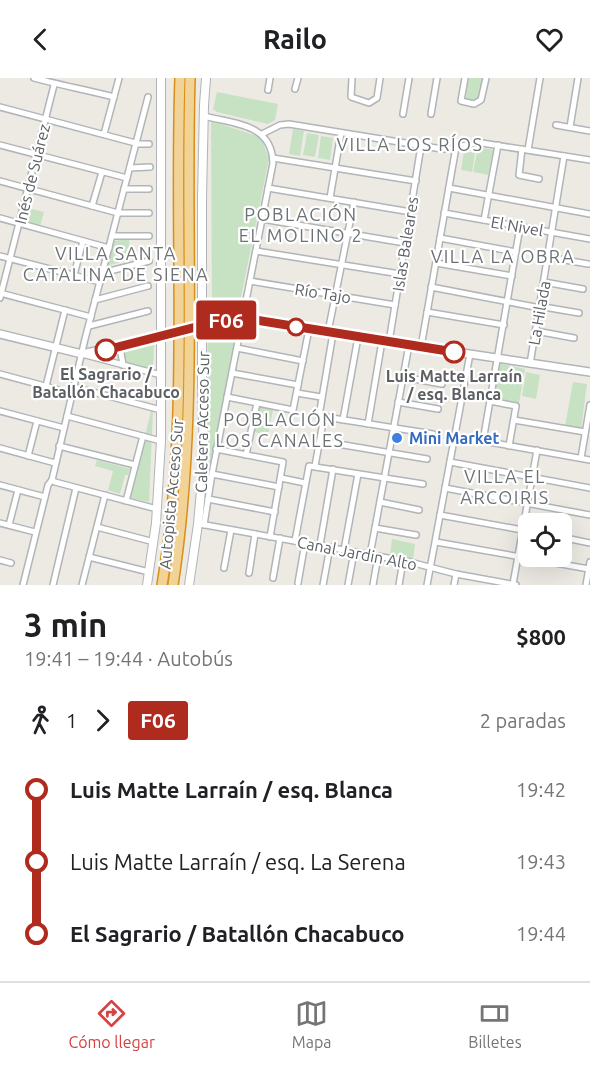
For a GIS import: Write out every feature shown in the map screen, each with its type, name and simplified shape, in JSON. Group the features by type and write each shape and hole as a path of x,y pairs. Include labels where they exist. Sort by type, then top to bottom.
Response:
{"highway":[{"name":"Autopista Acceso Sur","path":"162,585 172,519 178,437 180,78"},
{"name":"Autopista Acceso Sur","path":"173,585 183,505 189,416 190,78"}],"main road":[{"path":"147,585 154,542 161,441 161,78"},
{"name":"Caletera Acceso Sur","path":"189,585 201,524 204,446 202,325 206,78"}],"street":[{"path":"34,78 54,85 64,84 114,97"},
{"path":"104,134 120,78"},
{"path":"268,90 270,78"},
{"path":"295,89 297,78"},
{"path":"352,78 351,98 369,103 376,98 380,78"},
{"path":"403,114 409,78"},
{"path":"431,114 437,78"},
{"path":"465,78 461,101 474,104 481,100 486,78"},
{"path":"539,179 518,174 540,78"},
{"path":"570,127 578,78"},
{"name":"Inés de Suárez","path":"0,295 54,85"},
{"path":"23,585 48,483 52,480 102,273 148,98"},
{"path":"0,107 136,143 149,144"},
{"path":"201,524 208,499 273,158 270,146 262,134 253,129 204,116"},
{"path":"262,134 286,124 445,149 473,142 590,160"},
{"path":"556,125 590,131"},
{"path":"330,198 341,133"},
{"path":"0,145 127,178"},
{"path":"484,220 498,145"},
{"name":"Islas Baleares","path":"368,424 395,305 421,146"},
{"path":"421,347 456,147"},
{"name":"La Hilada","path":"530,363 564,156"},
{"path":"273,158 416,181"},
{"path":"130,168 150,167"},
{"path":"93,206 102,172"},
{"path":"0,181 118,213 149,213"},
{"path":"268,188 411,212"},
{"path":"449,188 590,214"},
{"path":"124,189 149,189"},
{"path":"295,541 305,483 320,441 321,397 336,296 354,202"},
{"name":"El Nivel","path":"444,213 590,239"},
{"path":"0,218 109,248"},
{"path":"262,219 405,243"},
{"path":"483,441 520,227"},
{"path":"112,236 149,236"},
{"path":"440,238 516,252"},
{"path":"74,275 83,241"},
{"path":"256,251 400,274"},
{"path":"0,256 100,282"},
{"path":"548,257 588,264"},
{"path":"102,273 149,261"},
{"path":"436,263 512,276"},
{"name":"Río Tajo","path":"250,281 395,305"},
{"path":"544,282 583,289"},
{"path":"96,300 148,286"},
{"path":"432,287 579,313"},
{"path":"0,295 91,317"},
{"path":"46,386 65,310"},
{"path":"89,326 148,311"},
{"path":"427,312 504,325"},
{"path":"82,354 120,347 202,325 243,318 590,372"},
{"path":"227,397 293,410 309,329"},
{"path":"536,331 574,338"},
{"path":"0,334 161,375"},
{"path":"343,420 358,337"},
{"path":"370,555 409,345"},
{"path":"120,347 123,365"},
{"path":"237,348 303,361"},
{"path":"427,585 470,354"},
{"path":"232,373 298,385"},
{"path":"0,374 56,389"},
{"path":"403,377 442,384"},
{"path":"74,387 161,410"},
{"path":"297,393 321,397"},
{"path":"490,401 516,406 509,446"},
{"path":"398,402 438,409"},
{"path":"246,455 257,403"},
{"path":"581,458 590,405"},
{"path":"0,411 64,428"},
{"path":"321,416 433,434"},
{"path":"67,417 161,441"},
{"path":"514,420 585,432"},
{"path":"28,456 36,421"},
{"path":"126,501 143,436"},
{"path":"455,436 590,460"},
{"path":"320,441 427,459"},
{"path":"59,446 135,465"},
{"path":"0,448 55,463"},
{"path":"216,449 283,462 270,537"},
{"path":"526,513 537,450"},
{"path":"450,462 590,488"},
{"path":"312,466 423,484"},
{"path":"320,546 333,469"},
{"path":"212,474 279,487"},
{"path":"344,550 358,474"},
{"path":"281,478 305,483"},
{"path":"52,480 157,509"},
{"path":"0,485 45,497"},
{"path":"52,585 76,488"},
{"path":"445,488 590,515"},
{"path":"9,525 18,490"},
{"path":"82,585 105,495"},
{"path":"208,499 275,512"},
{"path":"380,502 419,510"},
{"path":"440,515 518,530"},
{"path":"0,523 35,532"},
{"name":"Canal Jardin Alto","path":"201,524 403,561 482,582 514,585"},
{"path":"97,527 154,542"},
{"path":"375,528 416,535"},
{"path":"224,568 231,530"},
{"path":"249,573 255,534"},
{"path":"273,578 280,538"},
{"path":"572,539 590,543"},
{"path":"436,542 518,556 514,585"},
{"path":"298,583 305,543"},
{"path":"323,585 330,547"},
{"path":"348,585 354,552"},
{"path":"373,585 378,556"},
{"path":"89,557 149,572"},
{"path":"0,561 11,563"},
{"path":"399,585 403,561"},
{"path":"586,585 590,562"},
{"path":"572,566 589,569"},
{"path":"454,585 456,574"}],"green space":[{"path":"469,78 483,78 479,101 468,100 466,97"},
{"path":"217,92 278,104 275,120 268,124 217,112 213,109"},
{"path":"211,121 261,137 269,159 239,307 234,312 212,315"},
{"path":"293,129 304,131 300,156 289,154"},
{"path":"307,133 319,135 315,157 303,155"},
{"path":"321,136 333,138 330,160 318,158"},
{"path":"478,147 493,150 488,175 473,172"},
{"path":"464,151 475,153 472,172 461,170"},
{"path":"27,208 44,212 40,226 23,221"},
{"path":"129,239 130,259 107,266 114,241"},
{"path":"239,321 209,469 208,327"},
{"path":"154,341 153,369 124,362 121,348"},
{"path":"498,363 525,369 519,403 491,398"},
{"path":"526,372 540,375 536,399 522,396"},
{"path":"573,382 587,384 581,429 565,426"},
{"path":"259,407 273,410 268,435 254,432"},
{"path":"151,411 153,411 149,502 130,498"},
{"path":"97,460 130,469 128,475 125,475 120,494 108,490 113,471 95,466"},
{"path":"392,539 415,544 413,559 390,555"}],"bus line":[{"name":"F06","path":"106,350 200,326 243,318 454,352"}],"place":[{"name":"El Sagrario / Batallón Chacabuco","path":"106,350"},
{"name":"Luis Matte Larraín / esq. Blanca","path":"454,352"},
{"name":"Mini Market","path":"397,438"}],"district":[{"name":"VILLA LOS RÍOS","path":"410,145"},
{"name":"POBLACIÓN EL MOLINO 2","path":"301,225"},
{"name":"VILLA LA OBRA","path":"503,257"},
{"name":"VILLA SANTA CATALINA DE SIENA","path":"116,264"},
{"name":"POBLACIÓN LOS CANALES","path":"280,430"},
{"name":"VILLA EL ARCOIRIS","path":"505,487"}]}
